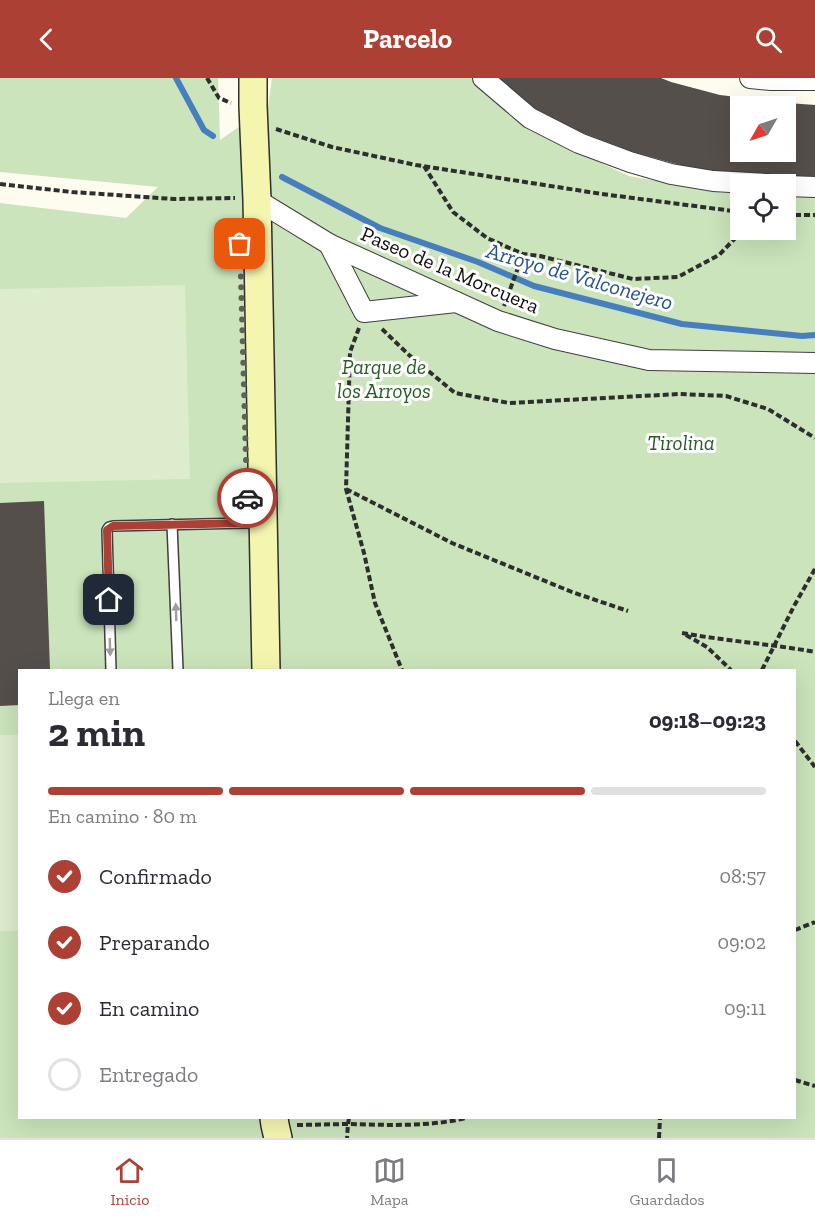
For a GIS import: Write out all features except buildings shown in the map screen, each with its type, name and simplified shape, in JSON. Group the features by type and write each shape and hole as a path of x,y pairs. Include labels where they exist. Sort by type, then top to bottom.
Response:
{"street":[{"path":"237,78 246,106"},
{"path":"253,78 246,106 248,199 266,669"},
{"path":"483,78 530,118 579,144 671,174 730,182"},
{"path":"750,78 815,80"},
{"path":"796,187 815,188"},
{"path":"248,199 247,523 250,669"},
{"name":"Paseo de la Morcuera","path":"248,199 329,244 498,321 555,339 649,360 815,363"},
{"path":"329,244 364,312 457,302"}],"lane":[{"path":"111,669 107,530 113,526 247,523"},
{"path":"172,524 178,669"}],"path":[{"path":"207,78 219,98 246,106 270,127 332,147 424,166 602,194 730,211"},
{"path":"424,166 453,212 487,238 523,254 540,256 633,279 678,277 719,255 733,240"},
{"path":"0,184 174,199 248,199"},
{"path":"796,215 815,216"},
{"path":"498,321 523,254"},
{"path":"402,669 375,603 346,489 350,352 364,312 409,355 454,393 509,403 680,394 726,396 768,409 815,438"},
{"path":"346,489 452,543 572,592 628,611"},
{"path":"762,669 815,569"},
{"path":"729,669 707,647 682,633 815,652"},
{"path":"796,742 815,767"},
{"path":"796,930 815,922"},
{"path":"796,1080 815,1086"},
{"path":"347,1138 350,1119"},
{"path":"269,1127 420,1124 461,1119"},
{"path":"659,1138 660,1119"}],"green space":[{"name":"Parque de los Arroyos","path":"0,78 218,78 220,140 268,107 272,78 472,78 541,135 629,176 730,193 730,240 796,240 796,193 815,193 815,1138 0,1138 0,203 126,218 158,187 0,172"},
{"path":"185,285 190,479 0,483 0,289"},
{"path":"0,735 18,735 18,931 0,931"}],"waterway":[{"name":"Arroyo de Valconejero","path":"176,78 204,130 213,136"},
{"name":"Arroyo de Valconejero","path":"282,177 380,228 478,262 534,286 682,324 802,336 815,335"}],"way so far":[{"path":"240,244 247,498"}],"route":[{"path":"109,600 107,530 109,527 247,523 247,498"}],"park label":[{"name":"Tirolina","path":"681,443"}]}
